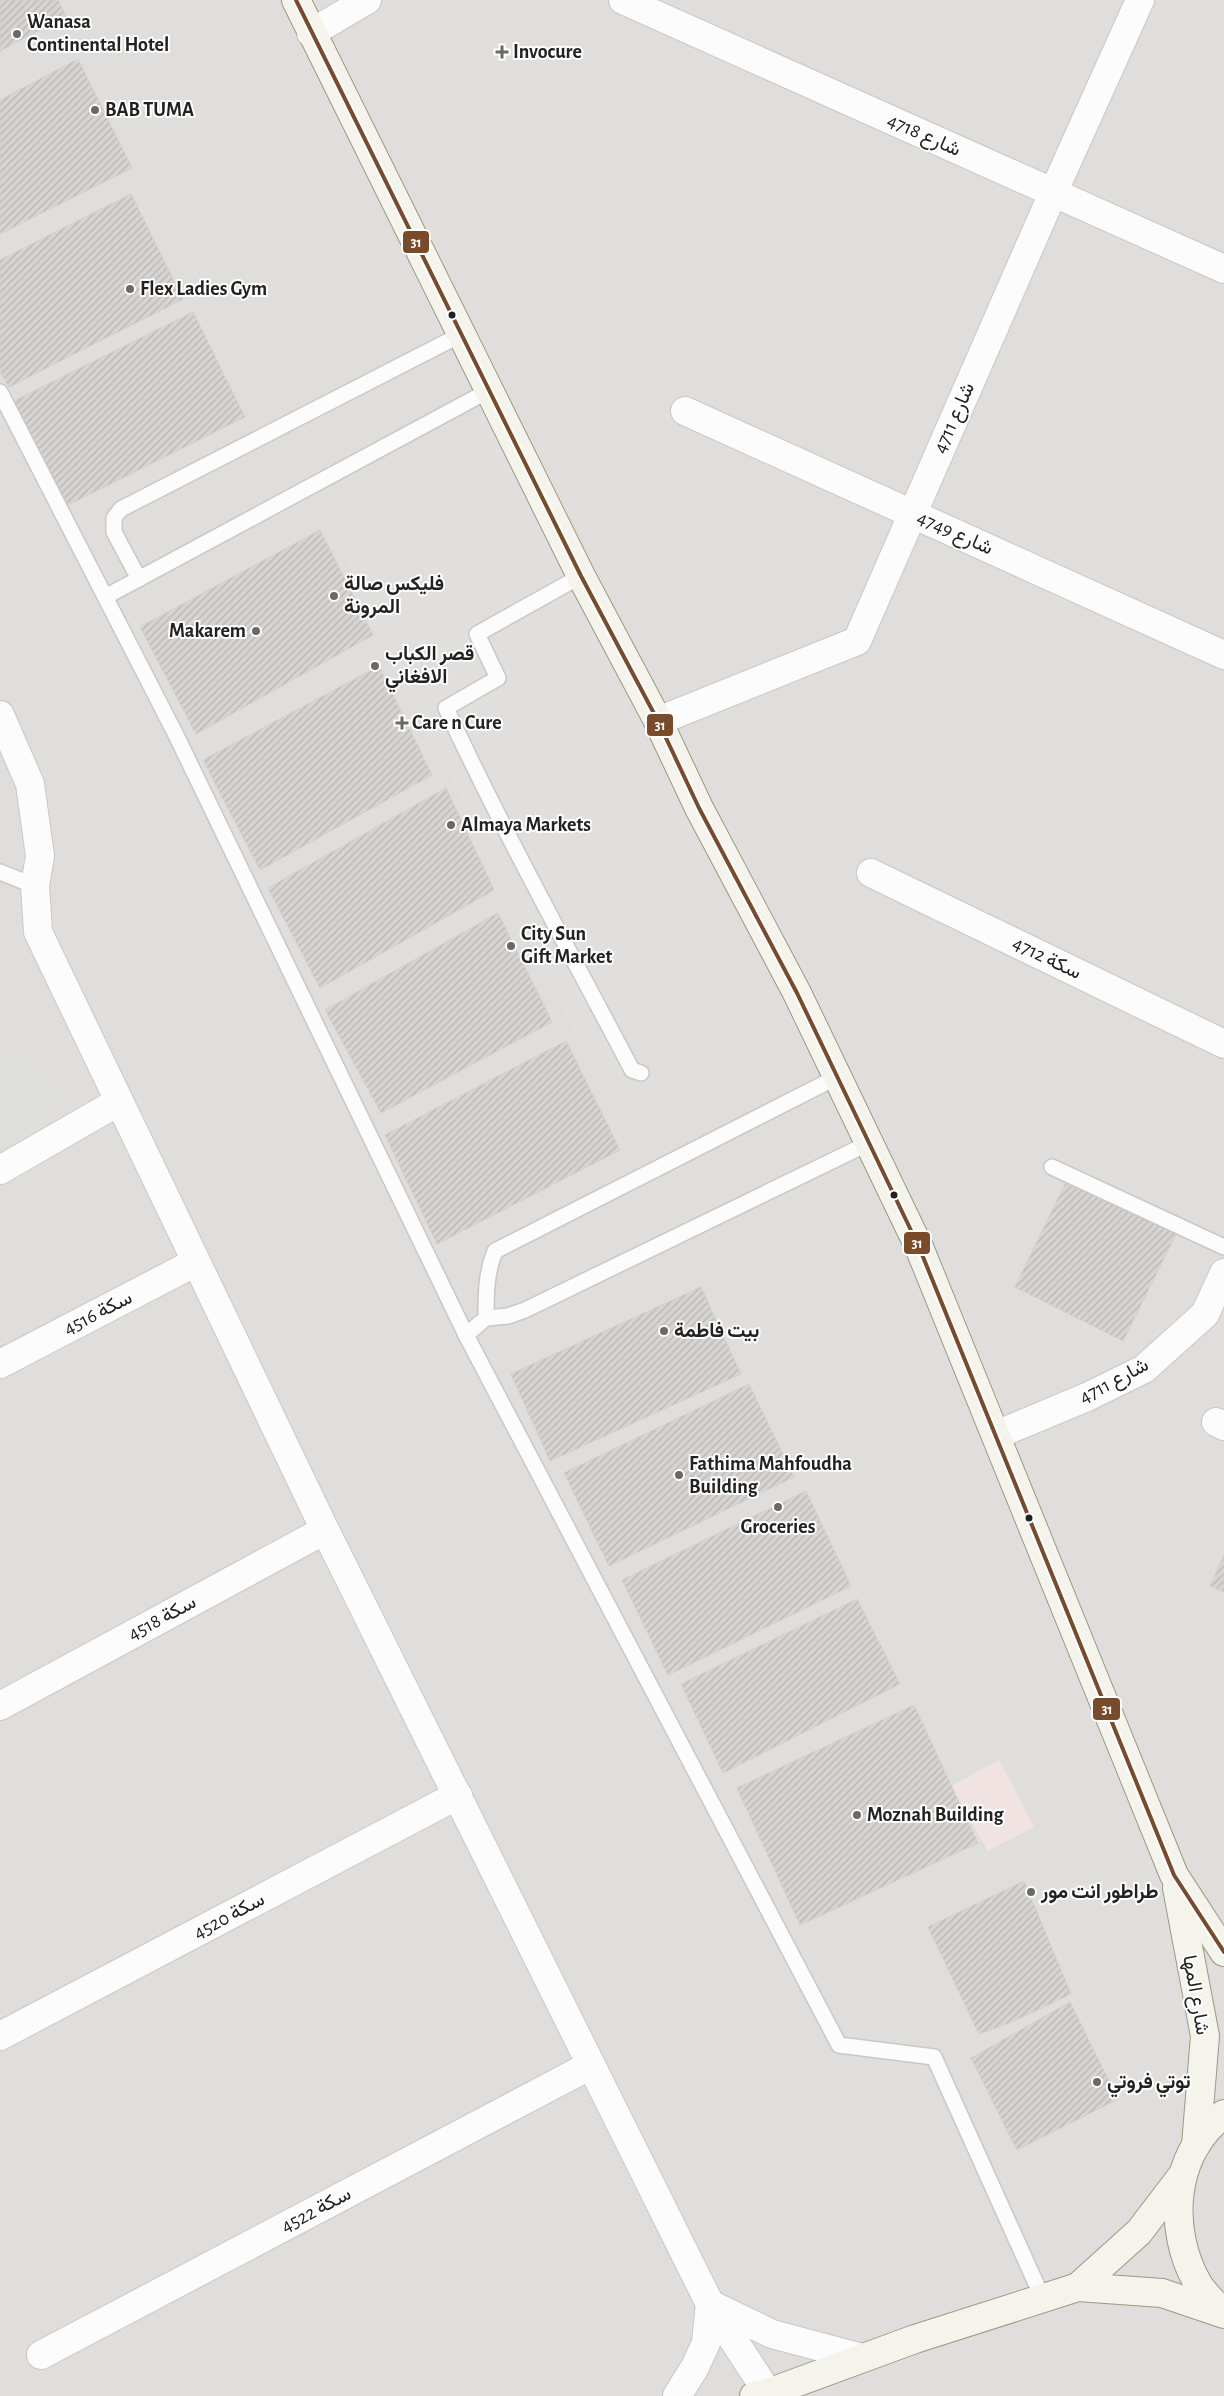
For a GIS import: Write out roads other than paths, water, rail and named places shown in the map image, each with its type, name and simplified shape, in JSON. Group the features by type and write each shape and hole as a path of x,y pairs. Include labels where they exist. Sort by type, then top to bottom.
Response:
{"street":[{"name":"شارع المها","path":"296,0 581,576 658,721 699,808 797,993 919,1247 1174,1875 1206,2036 1196,2145"},
{"path":"311,33 367,0"},
{"name":"4718 شارع","path":"623,0 1224,269"},
{"name":"4711 شارع","path":"658,721 857,642 1052,193 1140,0"},
{"name":"4749 شارع","path":"685,411 1224,655"},
{"path":"0,715 30,784 40,856 36,886 38,932 325,1530 710,2304 761,2395 915,2339 1078,2287 1162,2293 1224,2314"},
{"name":"سكة 4712","path":"871,873 1224,1044"},
{"path":"0,1170 118,1102"},
{"name":"سكة 4516","path":"0,1364 196,1262"},
{"name":"4711 شارع","path":"996,1435 1087,1397 1144,1369 1206,1314 1224,1273"},
{"name":"سكة 4518","path":"0,1706 325,1530"},
{"name":"سكة 4520","path":"0,2036 458,1795"},
{"name":"شارع المها","path":"1174,1875 1224,1952"},
{"name":"سكة 4522","path":"40,2356 591,2065"},
{"path":"1078,2287 1140,2232 1182,2175 1196,2145 1216,2120 1224,2114"},
{"path":"1182,2175 1177,2213 1183,2251 1198,2286 1224,2314"},
{"path":"710,2304 772,2334 862,2358"},
{"path":"677,2396 695,2368 706,2343 710,2304"}],"lane":[{"path":"139,579 114,532 114,518 121,509 462,334"},
{"path":"105,597 488,391"},
{"path":"0,392 175,733 466,1335 840,2045 934,2057 1043,2298"},
{"path":"581,576 477,634 498,678 446,708 584,981 632,1070 641,1073"},
{"path":"0,872 36,886"},
{"path":"486,1318 486,1292 489,1267 495,1252 837,1076"},
{"path":"466,1335 486,1318 508,1316 525,1310 869,1143"},
{"path":"1052,1167 1224,1247"}],"place":[{"name":"Wanasa Continental Hotel","path":"17,34"},
{"name":"Invocure","path":"502,52"},
{"name":"BAB TUMA","path":"95,110"},
{"name":"Flex Ladies Gym","path":"130,289"},
{"name":"فليكس صالة المرونة","path":"334,596"},
{"name":"Makarem","path":"256,631"},
{"name":"قصر الكباب الافغاني","path":"375,666"},
{"name":"Care n Cure","path":"402,723"},
{"name":"Almaya Markets","path":"451,825"},
{"name":"City Sun Gift Market","path":"511,946"},
{"name":"بيت فاطمة","path":"664,1331"},
{"name":"Fathima Mahfoudha Building","path":"679,1475"},
{"name":"Groceries","path":"778,1507"},
{"name":"Moznah Building","path":"857,1815"},
{"name":"طراطور انت مور","path":"1031,1892"},
{"name":"توتي فروتي","path":"1097,2082"}]}
